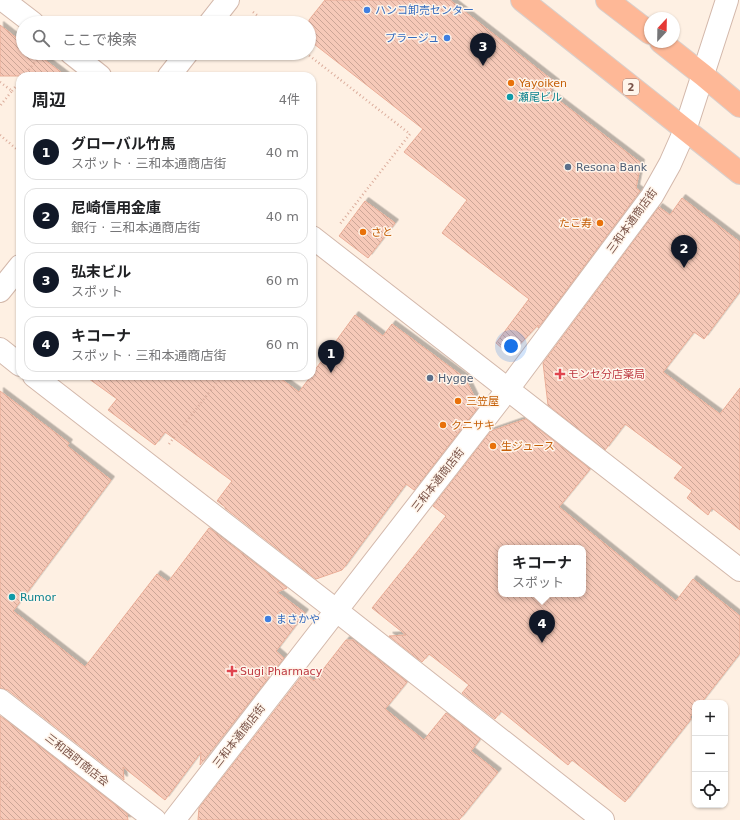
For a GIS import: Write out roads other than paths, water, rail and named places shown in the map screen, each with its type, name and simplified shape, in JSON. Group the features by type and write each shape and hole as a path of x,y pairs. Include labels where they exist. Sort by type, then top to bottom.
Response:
{"highway":[{"name":"2","path":"522,0 740,173"},
{"path":"607,0 644,28"},
{"path":"669,48 740,106"}],"street":[{"path":"3,0 24,16"},
{"path":"215,16 228,0"},
{"name":"三和本通商店街","path":"174,820 508,389 652,196 670,164 685,130 727,0"},
{"path":"80,60 95,72"},
{"path":"173,72 182,60"},
{"path":"318,241 740,570"},
{"path":"0,291 16,271"},
{"path":"0,349 16,362"},
{"path":"39,380 603,820"},
{"name":"三和西町商店会","path":"0,700 155,820"}],"place":[{"name":"ハンコ卸売センター","path":"367,10"},
{"name":"プラージュ","path":"447,38"},
{"name":"弘末ビル","path":"483,66"},
{"name":"Yayoiken","path":"511,83"},
{"name":"瀬尾ビル","path":"510,97"},
{"name":"Resona Bank","path":"568,167"},
{"name":"たこ寿","path":"600,223"},
{"name":"さと","path":"363,232"},
{"name":"尼崎信用金庫","path":"684,268"},
{"name":"グローバル竹馬","path":"331,373"},
{"name":"モンセ分店薬局","path":"560,374"},
{"name":"Hygge","path":"430,378"},
{"name":"三笠屋","path":"458,401"},
{"name":"クニサキ","path":"443,425"},
{"name":"生ジュース","path":"493,446"},
{"name":"Rumor","path":"12,597"},
{"name":"まさかや","path":"268,619"},
{"name":"キコーナ","path":"542,643"},
{"name":"Sugi Pharmacy","path":"232,671"}]}
